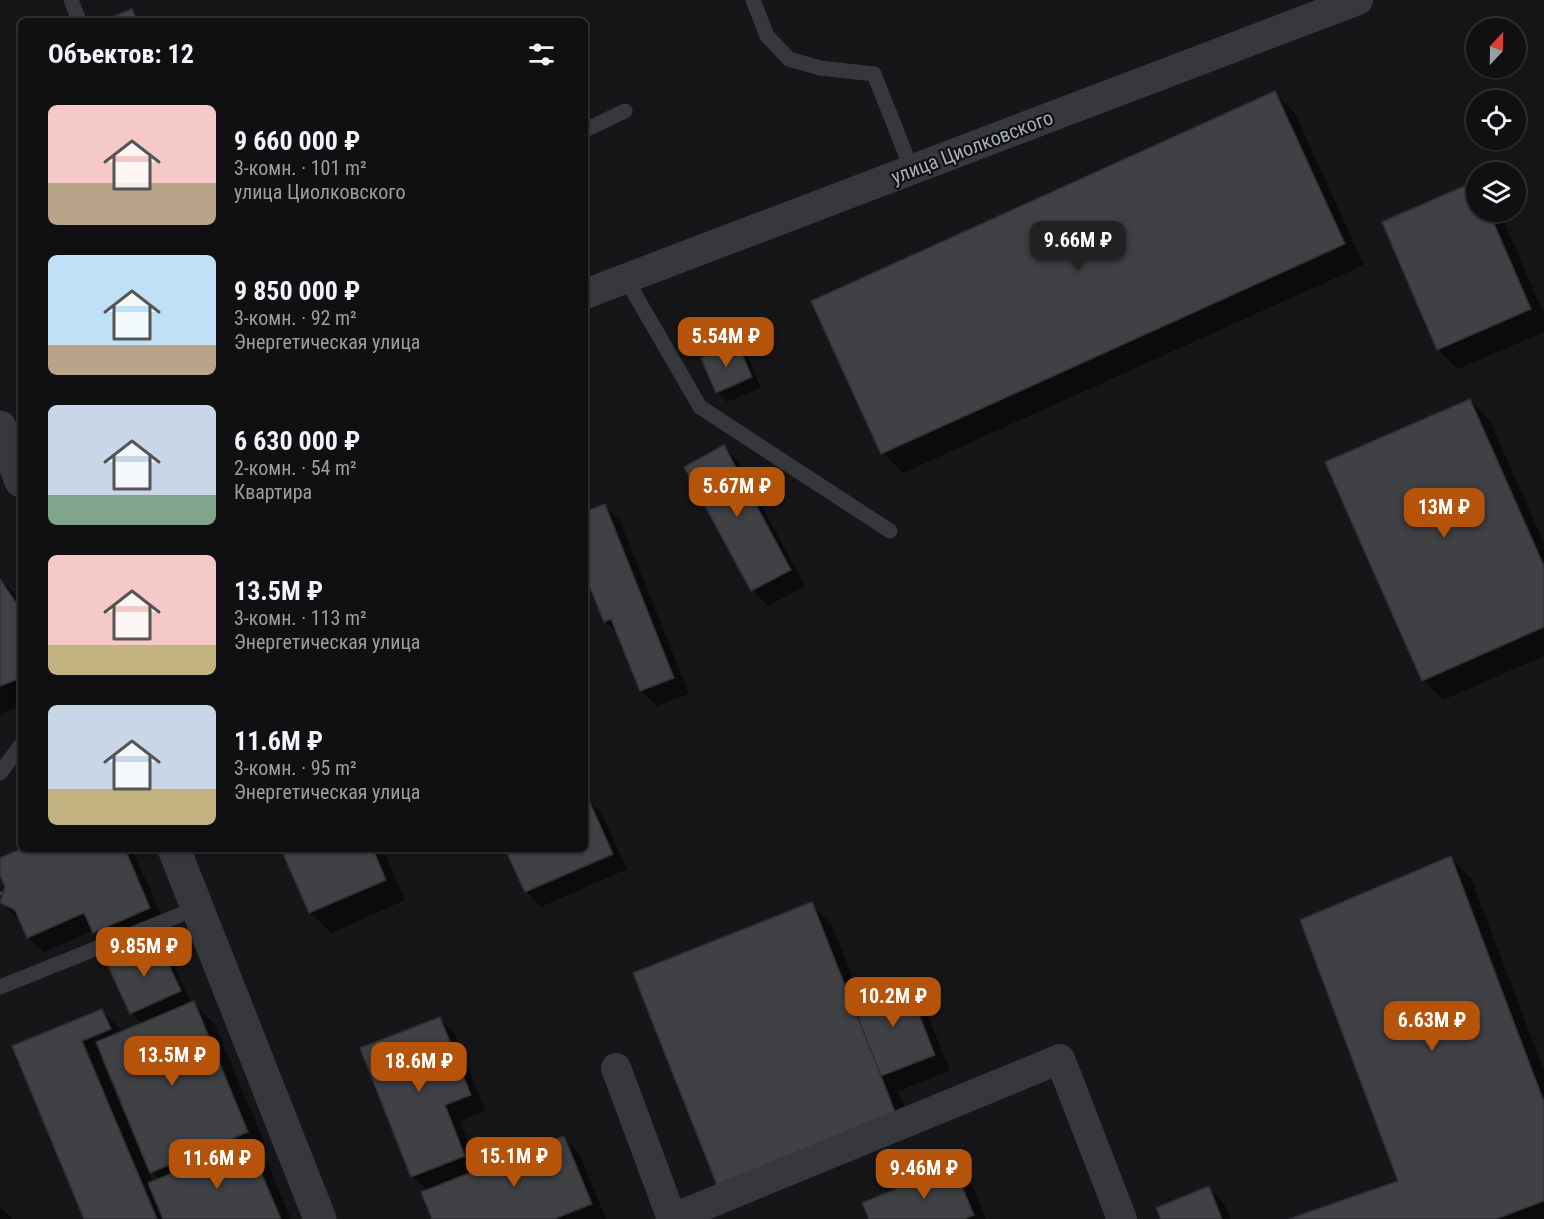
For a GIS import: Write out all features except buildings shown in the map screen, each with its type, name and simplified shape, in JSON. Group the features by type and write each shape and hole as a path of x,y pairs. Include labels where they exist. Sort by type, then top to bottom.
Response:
{"street":[{"name":"улица Циолковского","path":"588,293 1358,0"},
{"path":"175,852 320,1219"},
{"path":"616,1068 672,1219 1060,1059 1122,1219"}],"lane":[{"path":"71,0 78,18"},
{"path":"753,0 767,36 789,59 820,68 874,74 912,170"},
{"path":"588,129 625,111"},
{"path":"626,279 700,407 890,531"},
{"path":"0,773 18,749"},
{"path":"0,987 197,908"}]}
